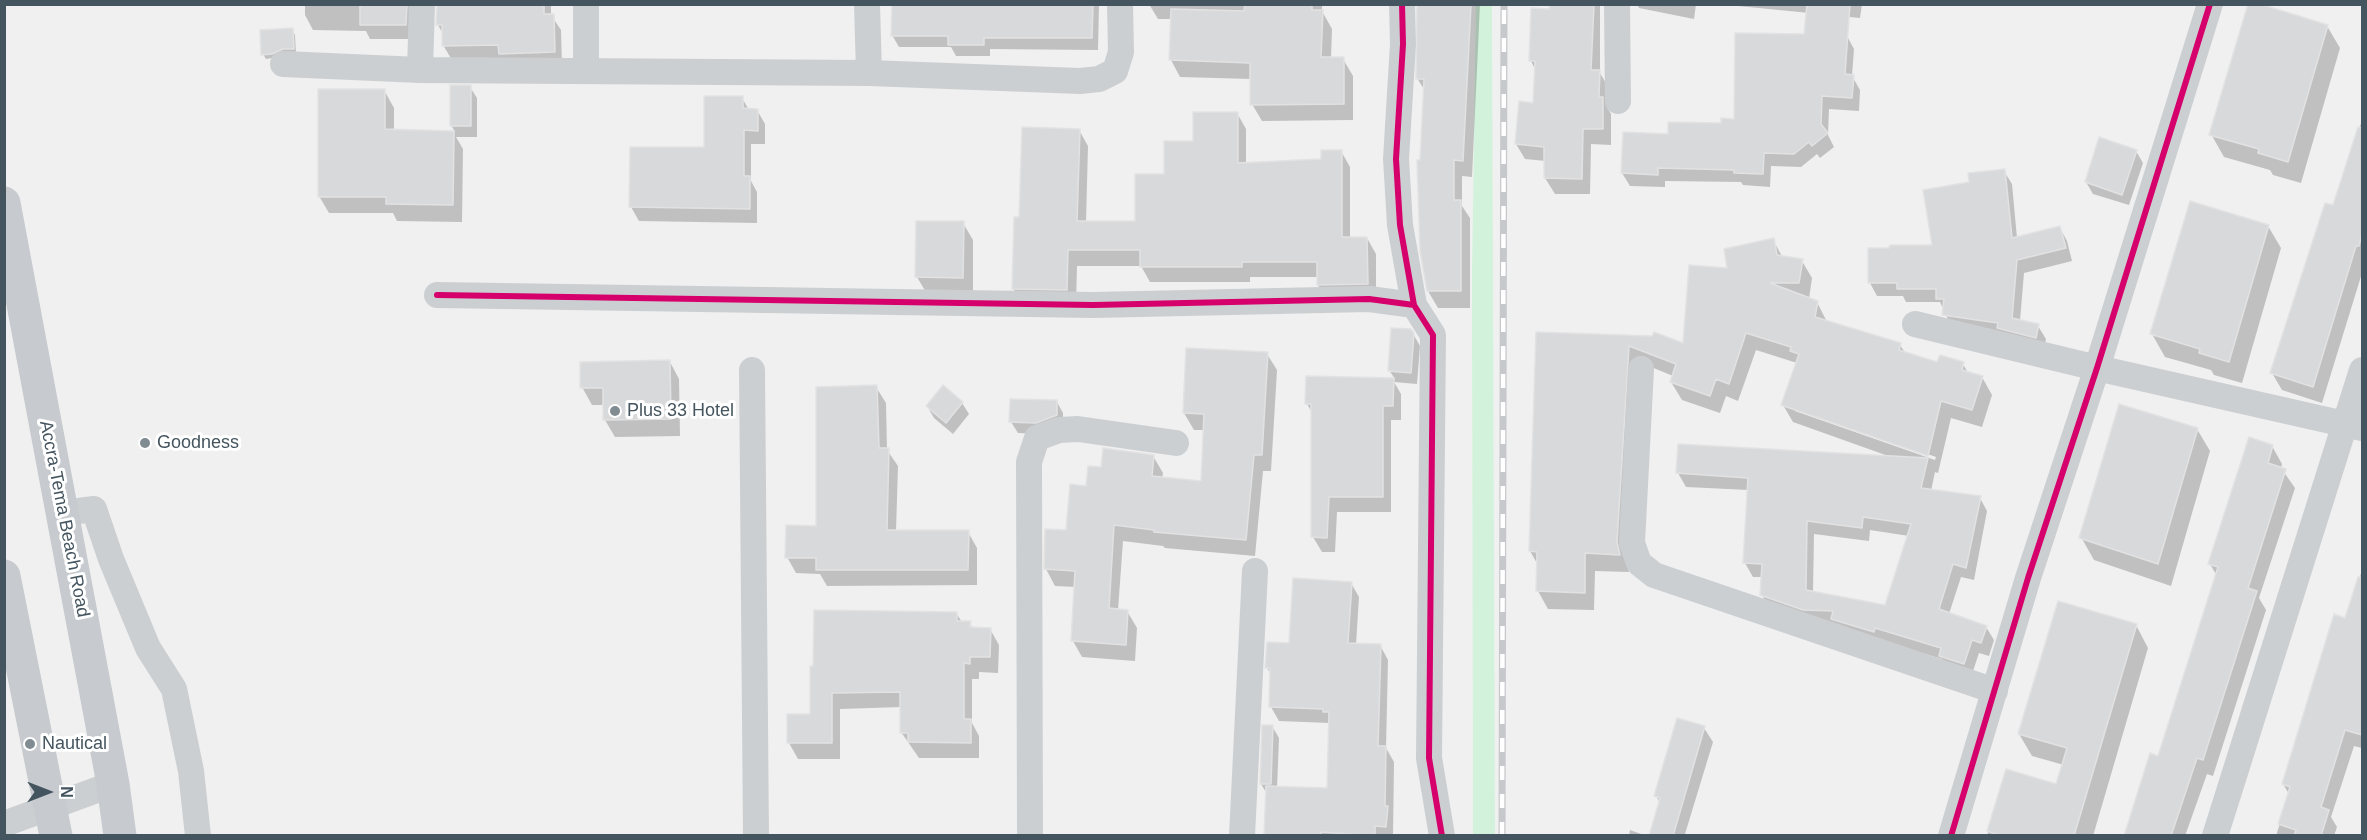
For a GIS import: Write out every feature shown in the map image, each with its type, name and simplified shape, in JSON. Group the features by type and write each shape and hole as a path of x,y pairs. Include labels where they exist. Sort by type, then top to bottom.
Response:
{"main road":[{"name":"Accra-Tema Beach Road","path":"4,203 113,784 120,836"},
{"path":"4,576 54,821"}],"street":[{"path":"420,70 422,4"},
{"path":"586,4 586,70"},
{"path":"867,4 869,73"},
{"path":"283,64 420,70 869,73 1099,79 1115,71 1121,52 1120,4"},
{"path":"1402,4 1403,44 1396,159 1400,225 1414,305 1433,335 1430,758 1442,836"},
{"path":"1617,4 1618,102"},
{"path":"1951,836 2028,578 2097,368 2210,4"},
{"path":"437,294 1093,305 1369,299 1414,305"},
{"path":"1915,324 2097,368 2354,425"},
{"path":"1641,369 1632,543 1640,564 1654,575 1995,692"},
{"path":"752,370 756,836"},
{"path":"2215,836 2354,425 2362,370"},
{"path":"1030,836 1029,462 1037,438 1059,430 1078,429 1176,443"},
{"path":"63,513 94,509 111,559 148,648 174,689 191,771 198,836"},
{"path":"1242,836 1255,571"},
{"path":"4,824 54,821 113,784"}],"green space":[{"path":"1476,5 1492,5 1495,836 1473,835 1472,273"}],"building":[{"path":"360,4 407,4 406,25 360,25"},
{"path":"437,4 544,4 544,14 554,14 555,52 499,54 498,45 442,46 442,25 436,25"},
{"path":"892,4 1093,4 1092,38 984,38 984,45 948,45 948,36 891,36"},
{"path":"1245,4 1312,4 1312,10 1323,10 1321,57 1344,57 1344,104 1250,105 1250,63 1169,60 1171,9 1244,11"},
{"path":"1417,4 1471,4 1463,161 1454,160 1454,200 1461,200 1461,291 1427,291 1420,251 1417,160 1420,160 1424,79 1416,79"},
{"path":"1550,4 1594,4 1591,70 1600,70 1599,97 1603,97 1603,129 1583,129 1582,179 1544,178 1544,147 1515,144 1519,101 1533,103 1535,61 1529,61 1531,8 1549,9"},
{"path":"1807,4 1850,4 1845,74 1854,75 1852,98 1822,96 1821,124 1828,133 1812,146 1809,142 1794,154 1764,153 1763,174 1734,173 1734,170 1658,168 1658,175 1621,173 1623,132 1668,134 1668,122 1721,123 1721,118 1734,119 1735,33 1804,34"},
{"path":"2248,4 2260,4 2328,25 2288,162 2258,153 2259,149 2209,135"},
{"path":"293,28 294,49 283,49 272,54 261,55 260,30"},
{"path":"450,85 471,85 471,126 450,126"},
{"path":"318,89 385,89 385,129 454,131 453,205 386,204 386,197 318,197"},
{"path":"704,96 743,96 743,108 758,109 758,131 744,130 744,176 750,176 750,209 629,207 630,147 704,147"},
{"path":"1193,112 1238,112 1238,163 1321,159 1321,150 1342,150 1342,237 1367,237 1368,284 1317,285 1317,262 1242,262 1242,267 1140,267 1140,250 1068,250 1067,290 1012,289 1014,217 1019,217 1022,127 1080,129 1077,221 1135,221 1135,174 1164,174 1164,141 1193,141"},
{"path":"2358,127 2362,128 2362,234 2359,246 2356,246 2313,387 2270,373 2325,203 2333,205"},
{"path":"2099,137 2137,150 2122,195 2085,182"},
{"path":"2005,169 2012,238 2060,226 2066,248 2017,260 2012,318 2039,324 2036,338 1997,328 1998,323 1942,315 1944,299 1936,299 1936,289 1897,289 1897,283 1868,283 1868,248 1889,248 1890,245 1932,245 1923,190 1969,182 1968,173"},
{"path":"2190,201 2269,225 2229,362 2199,353 2200,349 2150,334"},
{"path":"916,221 964,221 963,278 915,277"},
{"path":"1774,238 1777,255 1803,259 1799,283 1770,283 1818,301 1815,317 1901,343 1899,350 1937,362 1940,355 1964,362 1962,370 1983,376 1972,410 1941,401 1928,456 1781,405 1799,354 1790,351 1791,347 1746,333 1729,384 1716,379 1710,396 1670,382 1676,364 1629,346 1617,542 1620,555 1585,553 1585,593 1536,591 1537,552 1529,551 1536,332 1652,336 1654,332 1683,343 1689,265 1727,268 1724,249"},
{"path":"1391,328 1411,329 1414,333 1411,373 1388,371"},
{"path":"1186,348 1268,352 1262,455 1254,455 1246,540 1154,532 1154,530 1114,525 1109,608 1128,610 1126,645 1071,641 1075,571 1044,569 1045,529 1066,530 1070,484 1086,486 1088,466 1101,467 1103,448 1154,455 1152,476 1201,481 1204,414 1183,413"},
{"path":"670,360 671,419 603,420 603,388 580,388 580,362"},
{"path":"1306,376 1394,378 1393,406 1383,406 1383,497 1329,497 1327,538 1311,537 1311,404 1305,404"},
{"path":"877,385 879,448 889,448 887,530 969,530 968,570 816,570 816,558 785,558 786,525 816,526 816,387"},
{"path":"943,385 963,402 946,423 926,406"},
{"path":"1010,399 1057,400 1057,415 1036,423 1009,422"},
{"path":"2119,404 2198,428 2158,564 2079,538"},
{"path":"2249,437 2273,445 2268,463 2286,469 2248,588 2257,591 2203,760 2197,758 2171,836 2124,836 2150,753 2158,756 2218,567 2208,564"},
{"path":"1678,444 1928,458 1921,488 1981,496 1966,568 1953,564 1939,609 1987,626 1981,643 1972,640 1964,664 1939,656 1941,648 1875,628 1874,632 1831,619 1833,611 1803,610 1760,595 1762,564 1743,563 1748,478 1676,473","holes":["1863,517 1911,524 1885,605 1806,590 1807,521 1862,528"]},
{"path":"2358,577 2362,577 2362,735 2345,730 2321,807 2329,810 2321,836 2294,836 2296,830 2278,824 2290,787 2282,784 2334,614 2345,618"},
{"path":"1293,578 1352,582 1348,643 1381,644 1378,746 1386,746 1385,806 1388,806 1386,827 1375,826 1375,836 1321,832 1321,836 1264,836 1266,786 1327,788 1329,712 1323,712 1323,709 1269,707 1270,668 1265,668 1267,642 1289,643"},
{"path":"2058,601 2137,624 2074,836 2001,836 1987,831 2006,769 2056,784 2067,748 2018,734"},
{"path":"814,610 957,612 957,621 971,621 970,627 991,628 990,657 970,657 970,664 964,663 964,719 971,719 971,743 908,742 908,733 900,733 900,692 832,693 832,743 787,743 787,714 810,714 810,666 813,666"},
{"path":"1677,718 1705,726 1673,836 1649,836 1660,798 1654,796"},
{"path":"1262,725 1273,725 1271,784 1260,784"}],"railway":[{"path":"1502,836 1504,4"}],"cycle path":[{"path":"1402,4 1403,44 1396,159 1400,225 1414,305 1433,335 1429,758 1442,836"},
{"path":"1951,836 2028,578 2097,368 2210,4"},
{"path":"437,295 1093,305 1369,299 1414,305"}],"place":[{"name":"Plus 33 Hotel","path":"615,411"},
{"name":"Goodness","path":"145,443"},
{"name":"Nautical","path":"30,744"}]}
